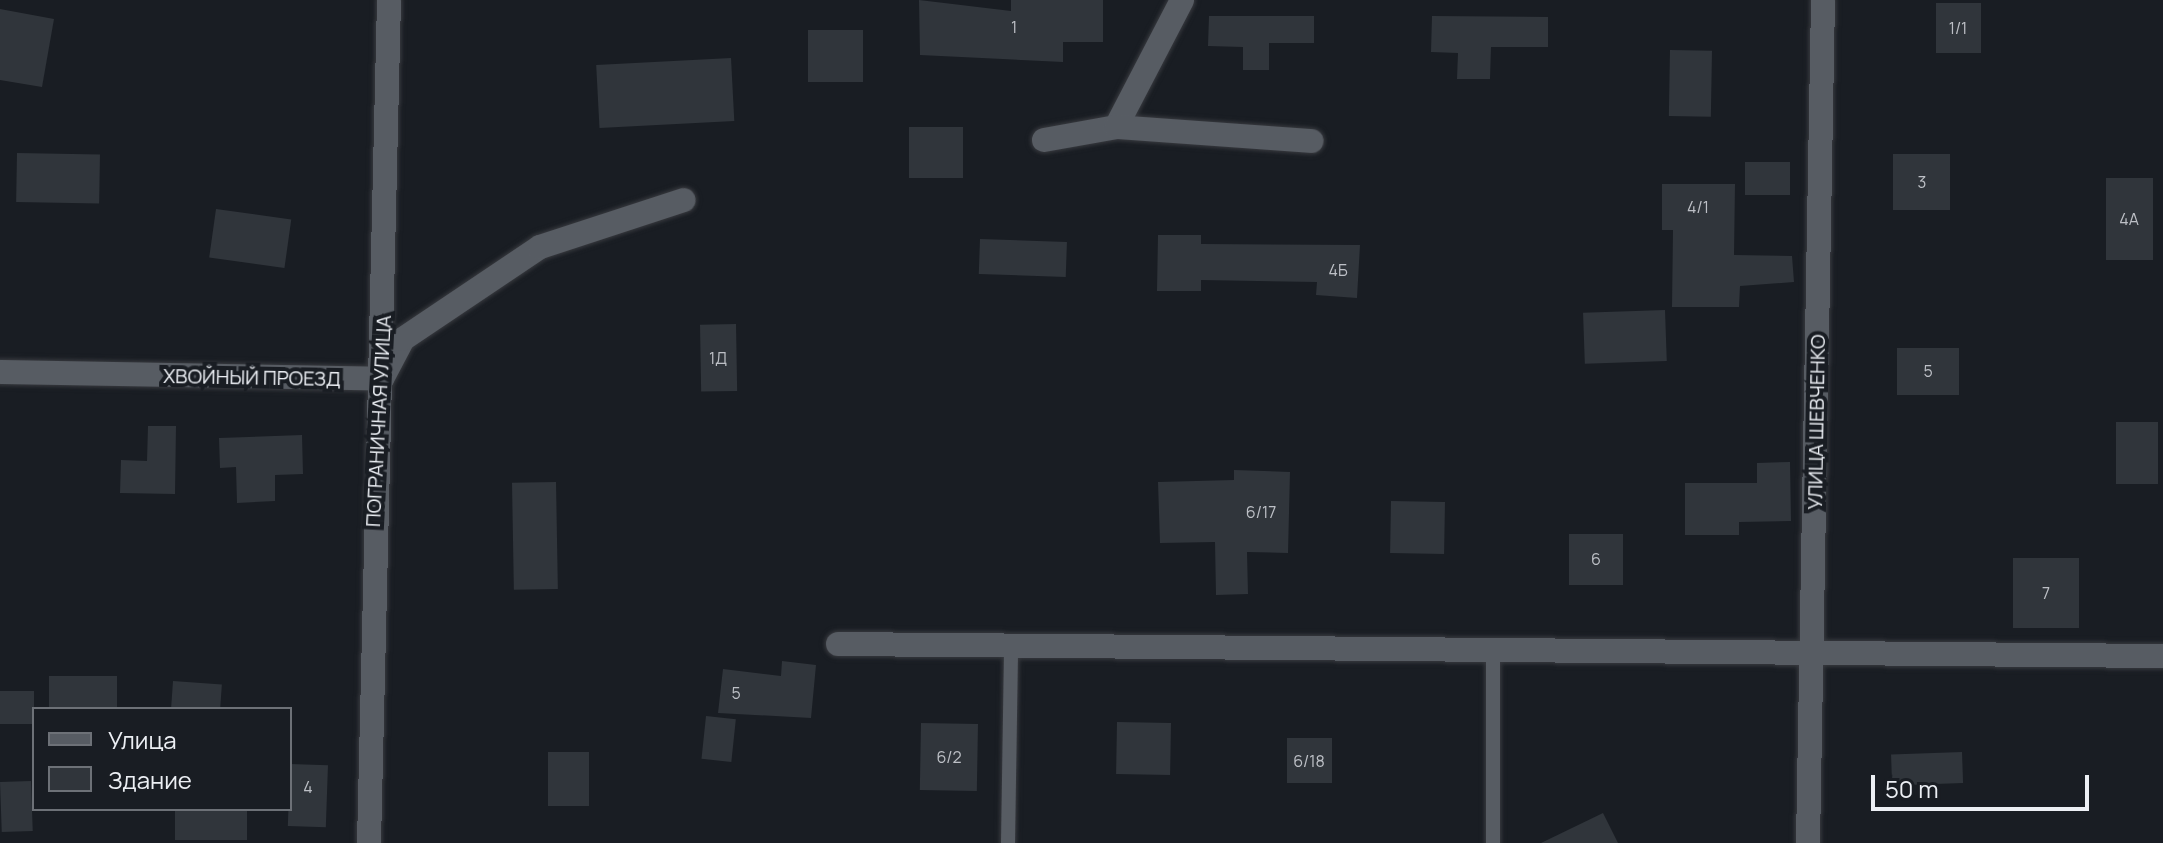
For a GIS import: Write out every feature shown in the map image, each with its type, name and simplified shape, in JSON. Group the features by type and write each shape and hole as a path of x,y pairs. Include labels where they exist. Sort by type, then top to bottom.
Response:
{"street":[{"name":"ПОГРАНИЧНАЯ УЛИЦА","path":"369,843 389,0"},
{"path":"1116,127 1182,0"},
{"name":"УЛИЦА ШЕВЧЕНКО","path":"1808,843 1823,0"},
{"path":"1044,140 1116,127 1312,141"},
{"path":"382,379 403,339 540,247 684,200"},
{"name":"ХВОЙНЫЙ ПРОЕЗД","path":"0,372 382,379"},
{"path":"838,644 2163,656"}],"lane":[{"path":"1008,843 1011,644"},
{"path":"1493,657 1493,843"}],"building":[{"path":"919,0 1011,11 1011,0 1103,0 1103,42 1063,42 1063,62 920,55"},
{"path":"1936,3 1981,3 1981,53 1936,53"},
{"path":"0,9 54,19 42,87 0,80"},
{"path":"1209,16 1314,16 1314,43 1269,43 1269,70 1243,70 1243,47 1208,46"},
{"path":"1432,16 1548,17 1548,47 1491,47 1490,79 1457,79 1458,53 1431,52"},
{"path":"808,30 863,30 863,82 808,82"},
{"path":"1670,50 1712,51 1711,117 1669,116"},
{"path":"731,58 734,121 599,128 596,65"},
{"path":"909,127 963,127 963,178 909,178"},
{"path":"17,153 100,154 99,203 16,202"},
{"path":"1893,154 1950,154 1950,210 1893,210"},
{"path":"1745,162 1790,162 1790,195 1745,195"},
{"path":"2106,178 2153,178 2153,260 2106,260"},
{"path":"1662,184 1735,184 1734,255 1792,256 1794,282 1740,286 1739,307 1672,307 1673,230 1662,230"},
{"path":"216,209 291,220 284,268 209,258"},
{"path":"1158,235 1201,235 1201,244 1360,245 1357,298 1316,295 1317,282 1201,280 1201,291 1157,291"},
{"path":"980,239 1067,242 1066,277 979,274"},
{"path":"1665,310 1667,361 1585,364 1583,313"},
{"path":"736,324 737,391 701,392 700,325"},
{"path":"1897,348 1959,348 1959,395 1897,395"},
{"path":"2116,422 2158,422 2158,484 2116,484"},
{"path":"148,426 176,426 175,494 120,493 121,460 147,461"},
{"path":"302,435 303,474 275,475 275,501 237,503 236,467 220,468 219,438"},
{"path":"1790,462 1791,521 1739,522 1739,535 1685,535 1685,483 1757,483 1757,463"},
{"path":"1234,470 1290,472 1288,553 1247,552 1248,594 1216,595 1215,542 1160,543 1158,482 1234,480"},
{"path":"556,482 558,589 514,590 512,483"},
{"path":"1391,501 1445,502 1444,554 1390,553"},
{"path":"1569,534 1623,534 1623,585 1569,585"},
{"path":"2013,558 2079,558 2079,628 2013,628"},
{"path":"782,661 816,665 811,718 718,713 723,669 781,676"},
{"path":"49,676 117,676 117,707 49,707"},
{"path":"173,681 222,684 220,707 171,707"},
{"path":"0,691 34,691 32,724 0,724"},
{"path":"706,716 736,719 731,762 702,759"},
{"path":"1117,722 1171,723 1170,775 1116,774"},
{"path":"921,723 978,724 977,791 920,790"},
{"path":"1287,738 1332,738 1332,783 1287,783"},
{"path":"548,752 589,752 589,806 548,806"},
{"path":"1962,752 1963,783 1892,785 1891,754"},
{"path":"292,764 328,765 326,827 288,826 288,811 292,811"},
{"path":"31,781 33,831 2,832 0,782"},
{"path":"175,811 247,811 247,840 175,840"},
{"path":"1603,813 1618,843 1541,843"}]}
